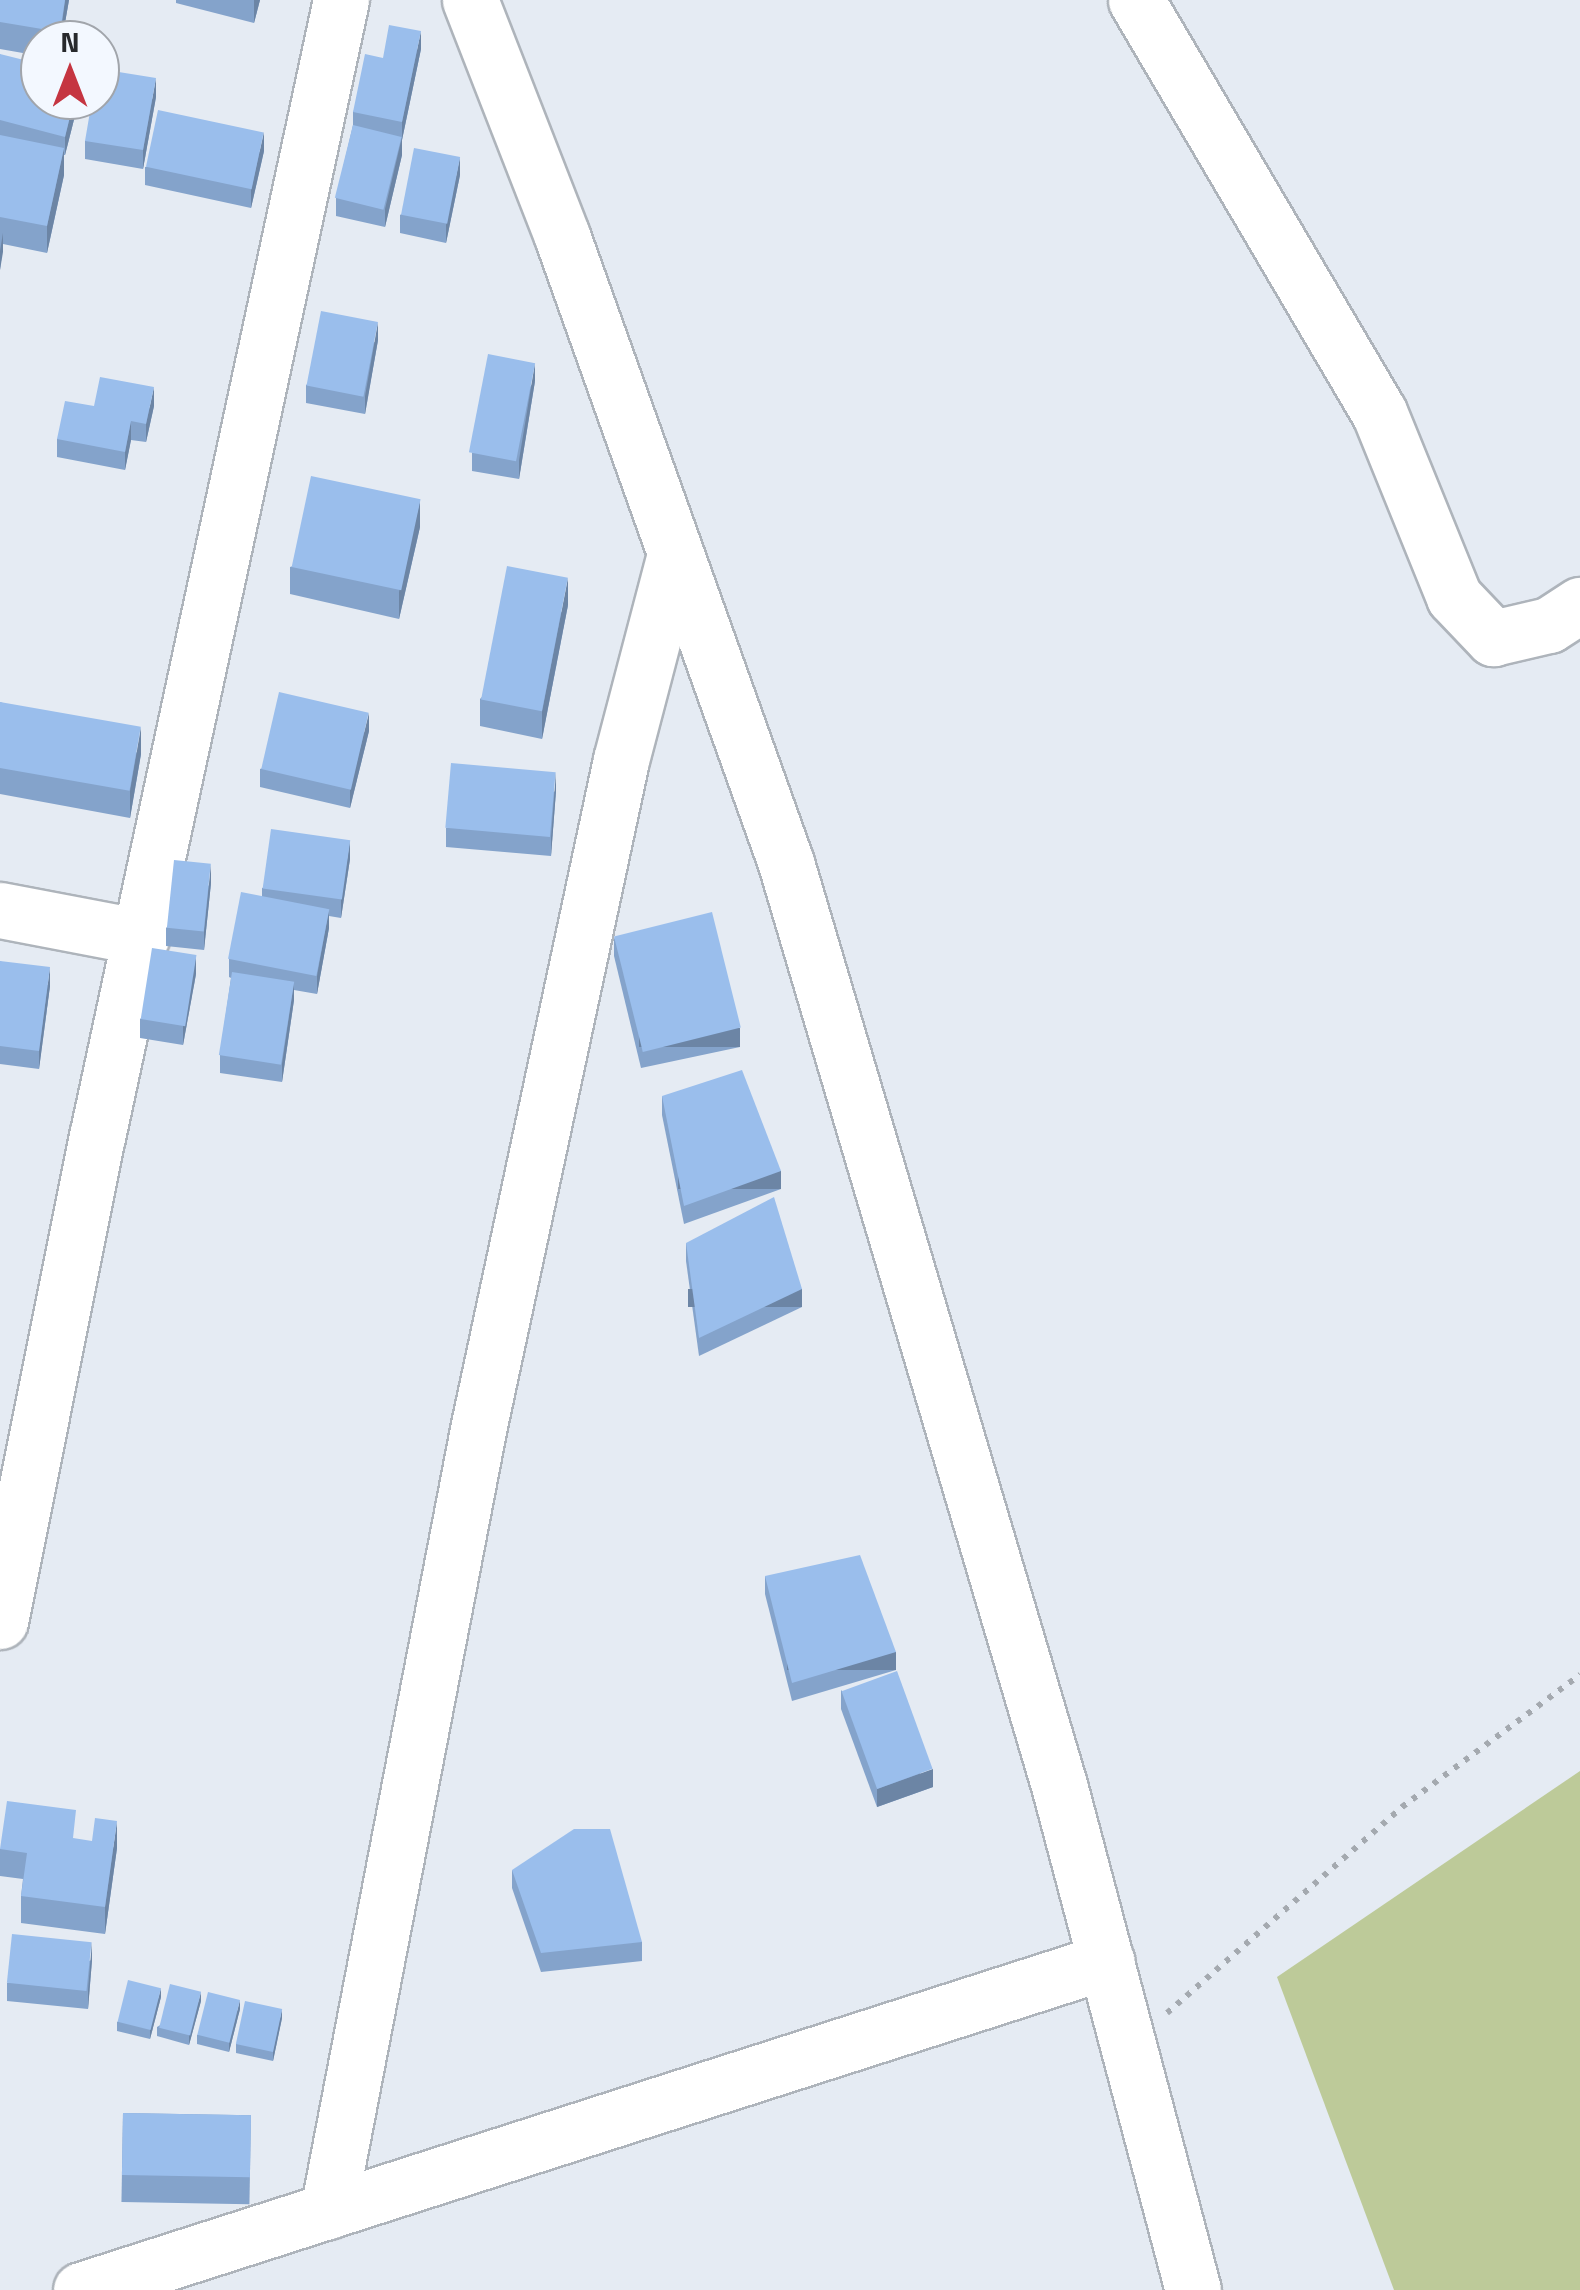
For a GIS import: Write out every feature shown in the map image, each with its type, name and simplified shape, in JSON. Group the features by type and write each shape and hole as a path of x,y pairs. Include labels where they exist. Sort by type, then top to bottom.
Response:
{"street":[{"path":"0,1621 140,938 341,0"},
{"path":"470,0 786,863 1107,1961 1192,2290"},
{"path":"1136,0 1378,412 1454,597 1493,638 1549,625 1580,604"},
{"path":"328,2212 479,1425 621,760 676,554"},
{"path":"0,910 140,938"},
{"path":"81,2290 1107,1961"}],"path":[{"path":"1130,2045 1402,1807 1580,1675"}],"green space":[{"path":"1580,1771 1580,2290 1394,2290 1277,1977"}],"building":[{"path":"0,0 65,0 62,20 20,20 20,25 0,22"},
{"path":"389,25 421,31 402,122 353,112 365,54 383,58"},
{"path":"0,54 20,59 20,120 69,120 65,137 0,120"},
{"path":"120,72 156,78 143,150 85,141 89,120 120,120"},
{"path":"158,110 264,132 252,189 146,167"},
{"path":"353,125 402,137 383,210 335,198"},
{"path":"0,135 64,148 47,226 0,217"},
{"path":"414,148 460,157 447,224 401,215"},
{"path":"321,311 378,322 363,397 306,386"},
{"path":"488,354 535,363 516,461 469,452"},
{"path":"100,377 154,387 146,424 131,421 125,452 57,439 65,401 94,406"},
{"path":"311,476 421,499 401,590 292,567"},
{"path":"507,566 568,578 542,711 481,700"},
{"path":"279,692 369,713 351,790 261,769"},
{"path":"0,702 141,727 130,791 0,768"},
{"path":"451,763 556,772 550,837 445,828"},
{"path":"271,829 350,840 342,900 263,888"},
{"path":"174,860 211,864 204,931 167,928"},
{"path":"241,892 329,909 316,976 228,959"},
{"path":"712,912 741,1027 643,1052 614,936"},
{"path":"152,948 196,955 185,1026 141,1019"},
{"path":"0,961 50,967 39,1051 0,1046"},
{"path":"232,972 294,982 281,1065 219,1055"},
{"path":"742,1070 781,1171 684,1206 662,1096"},
{"path":"774,1197 802,1289 699,1338 686,1243"},
{"path":"860,1555 896,1652 792,1683 765,1576"},
{"path":"897,1671 933,1769 877,1789 842,1691"},
{"path":"7,1801 76,1810 73,1838 92,1841 95,1818 117,1821 105,1907 21,1896 27,1853 0,1849"},
{"path":"574,1829 610,1829 642,1942 541,1953 512,1870"},
{"path":"12,1934 92,1942 86,1991 7,1983"},
{"path":"128,1980 161,1988 151,2030 118,2022"},
{"path":"170,1984 201,1992 190,2035 159,2028"},
{"path":"208,1992 240,2000 229,2043 197,2035"},
{"path":"245,2001 282,2009 273,2052 236,2044"},
{"path":"123,2113 251,2115 250,2177 122,2175"}]}
